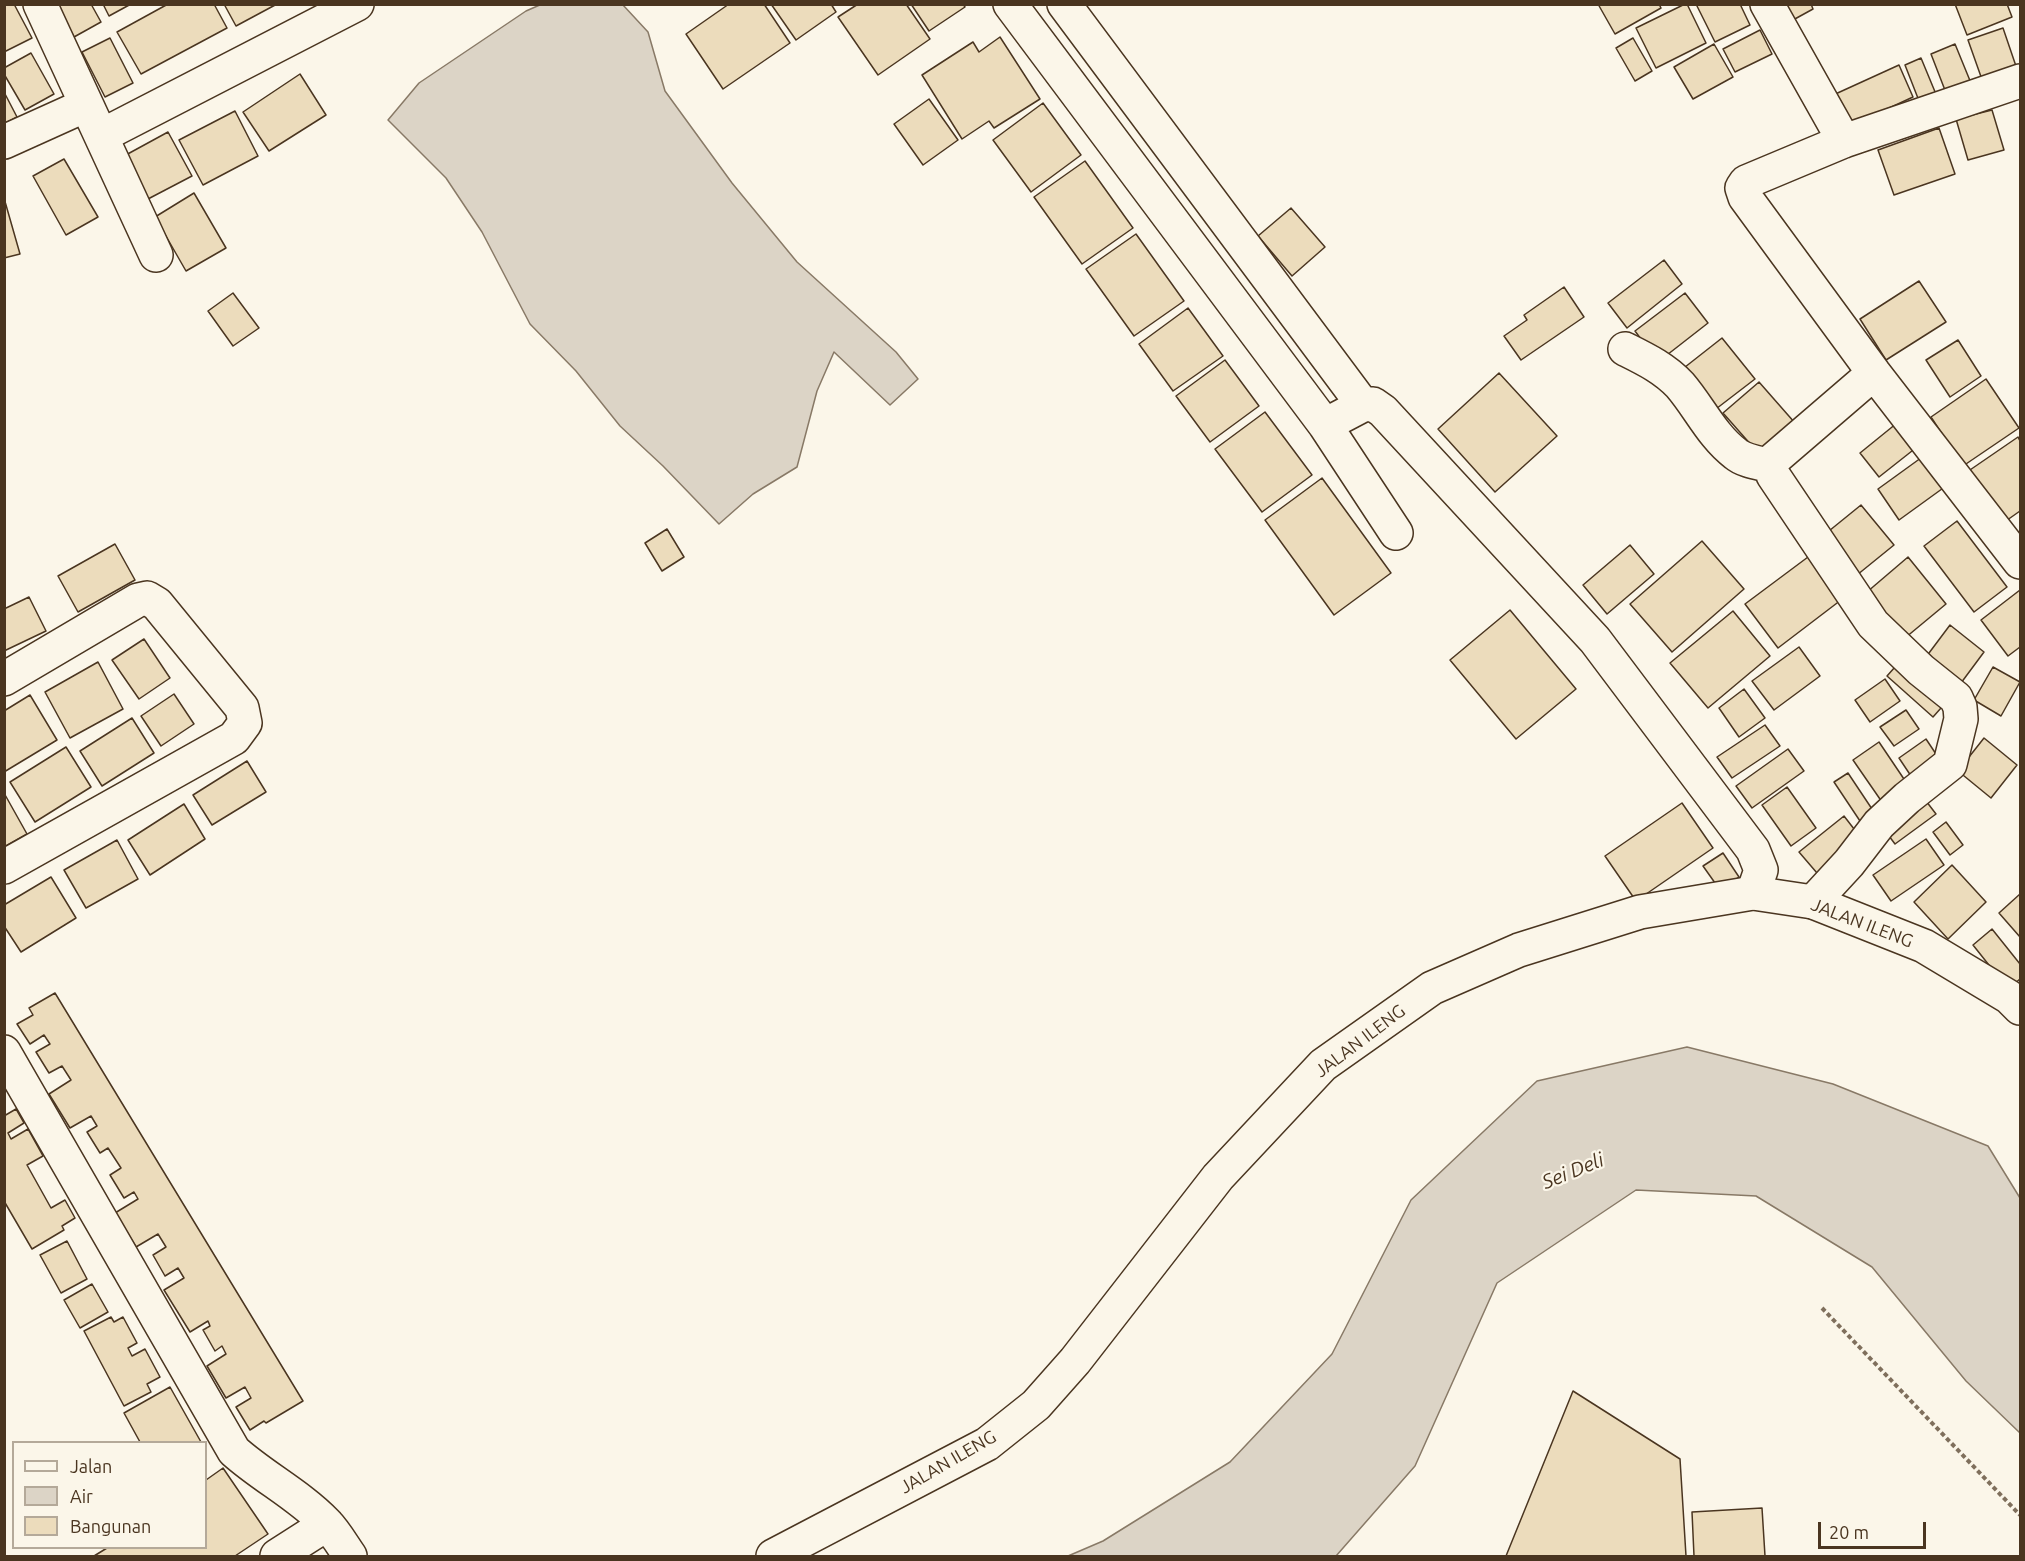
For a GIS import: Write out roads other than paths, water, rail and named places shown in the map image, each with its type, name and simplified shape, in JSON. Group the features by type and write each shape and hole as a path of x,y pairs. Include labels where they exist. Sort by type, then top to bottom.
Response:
{"street":[{"path":"40,4 156,255"},
{"path":"101,136 357,4"},
{"path":"1010,4 1325,425 1396,533"},
{"path":"1064,4 1363,405"},
{"path":"1767,4 1844,141"},
{"path":"2020,81 1844,141 1746,182 1742,188 1745,197 1874,374 2020,562"},
{"path":"4,142 86,105"},
{"path":"1625,349 1651,361 1672,377 1720,439 1737,456 1771,466"},
{"path":"1812,902 1849,863 1879,824 1950,764 1961,719 1960,707 1956,698 1872,624 1773,475 1771,466 1774,459 1874,374"},
{"path":"1325,425 1363,405 1373,404 1383,411 1595,640 1754,850 1761,870 1753,893"},
{"path":"4,679 138,600 147,598 157,604 242,708 244,723 234,738 4,867"},
{"name":"JALAN ILENG","path":"773,1557 987,1444 1036,1405 1075,1361 1218,1177 1323,1065 1432,988 1519,950 1640,912 1753,893 1812,902 1924,946 2009,997 2020,1008"},
{"path":"4,1052 234,1451 252,1467 301,1501 327,1524 350,1557"},
{"path":"277,1557 327,1524"}],"water":[{"path":"542,4 623,5 648,32 665,91 732,183 797,262 896,352 918,379 890,405 834,352 817,391 797,467 753,494 719,524 663,466 620,426 576,371 530,324 482,232 446,178 388,120 419,83 526,11"},
{"name":"Sei Deli","path":"1687,1047 1833,1084 1988,1146 2020,1198 2020,1433 1966,1381 1872,1267 1756,1196 1636,1190 1497,1283 1415,1466 1336,1556 1068,1556 1103,1541 1230,1462 1332,1354 1411,1200 1537,1081"}]}
